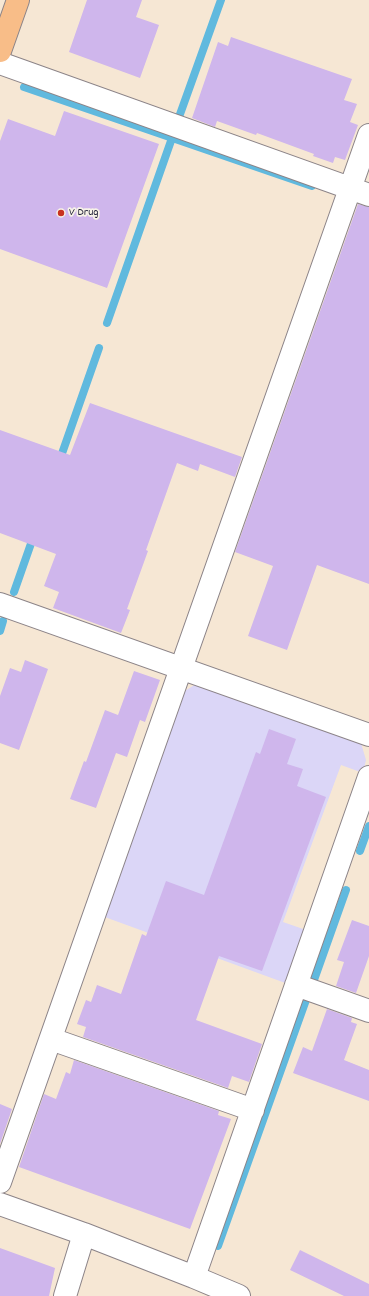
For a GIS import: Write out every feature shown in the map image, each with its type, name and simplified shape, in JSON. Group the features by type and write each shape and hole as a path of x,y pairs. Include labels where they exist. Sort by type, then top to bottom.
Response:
{"main road":[{"path":"0,52 18,0"}],"street":[{"path":"0,62 360,191"},
{"path":"0,1182 181,669 360,191 369,136"},
{"path":"0,604 369,735"},
{"path":"194,1277 369,777"},
{"path":"296,985 369,1011"},
{"path":"51,1039 253,1110"},
{"path":"0,1204 84,1234 239,1296"},
{"path":"65,1296 84,1234"}],"shaded area":[{"path":"196,684 361,743 366,760 363,773 341,765 283,922 306,930 288,984 102,916 180,694"}],"building":[{"path":"87,0 142,0 136,17 159,25 140,78 69,52"},
{"path":"231,37 352,79 344,100 357,104 350,122 358,125 345,160 335,157 333,163 313,156 314,154 257,133 256,135 217,121 215,127 192,118 218,42 228,46"},
{"path":"64,111 159,144 107,288 0,249 0,141 8,119 55,136"},
{"path":"358,204 369,207 369,584 317,565 287,650 248,636 273,566 235,552"},
{"path":"90,403 242,457 235,477 200,464 198,471 177,463 146,550 148,551 127,609 130,610 121,633 53,608 59,592 44,586 56,554 0,533 0,430 70,455"},
{"path":"25,660 48,669 19,750 0,743 0,696 10,668 21,672"},
{"path":"134,671 160,680 145,722 140,720 127,757 116,753 96,808 70,799 84,761 86,762 105,710 118,715"},
{"path":"269,729 296,739 287,764 303,769 297,786 326,797 262,971 219,956 196,1020 262,1044 249,1082 232,1076 228,1088 83,1037 86,1027 77,1024 86,1000 91,1002 97,985 121,994 142,934 146,936 166,881 204,895 256,752 260,754"},
{"path":"352,920 369,926 369,956 356,993 336,986 344,962 337,960"},
{"path":"327,1009 352,1018 351,1022 357,1024 344,1060 369,1070 369,1101 293,1073 303,1047 312,1051"},
{"path":"74,1060 219,1111 218,1115 231,1119 190,1229 19,1167 44,1094 56,1099 66,1072 70,1074"},
{"path":"0,1104 12,1109 0,1144"},
{"path":"0,1248 55,1268 49,1296 0,1296"},
{"path":"300,1250 369,1284 369,1296 344,1296 290,1270"}],"waterway":[{"path":"179,117 221,0"},
{"path":"24,87 312,186"},
{"path":"107,323 172,138"},
{"path":"59,462 99,348"},
{"path":"14,592 34,535"},
{"path":"0,631 3,621"},
{"path":"360,851 369,826"},
{"path":"314,980 346,890"},
{"path":"218,1246 306,1000"}],"place":[{"name":"V Drug","path":"61,213"}]}
